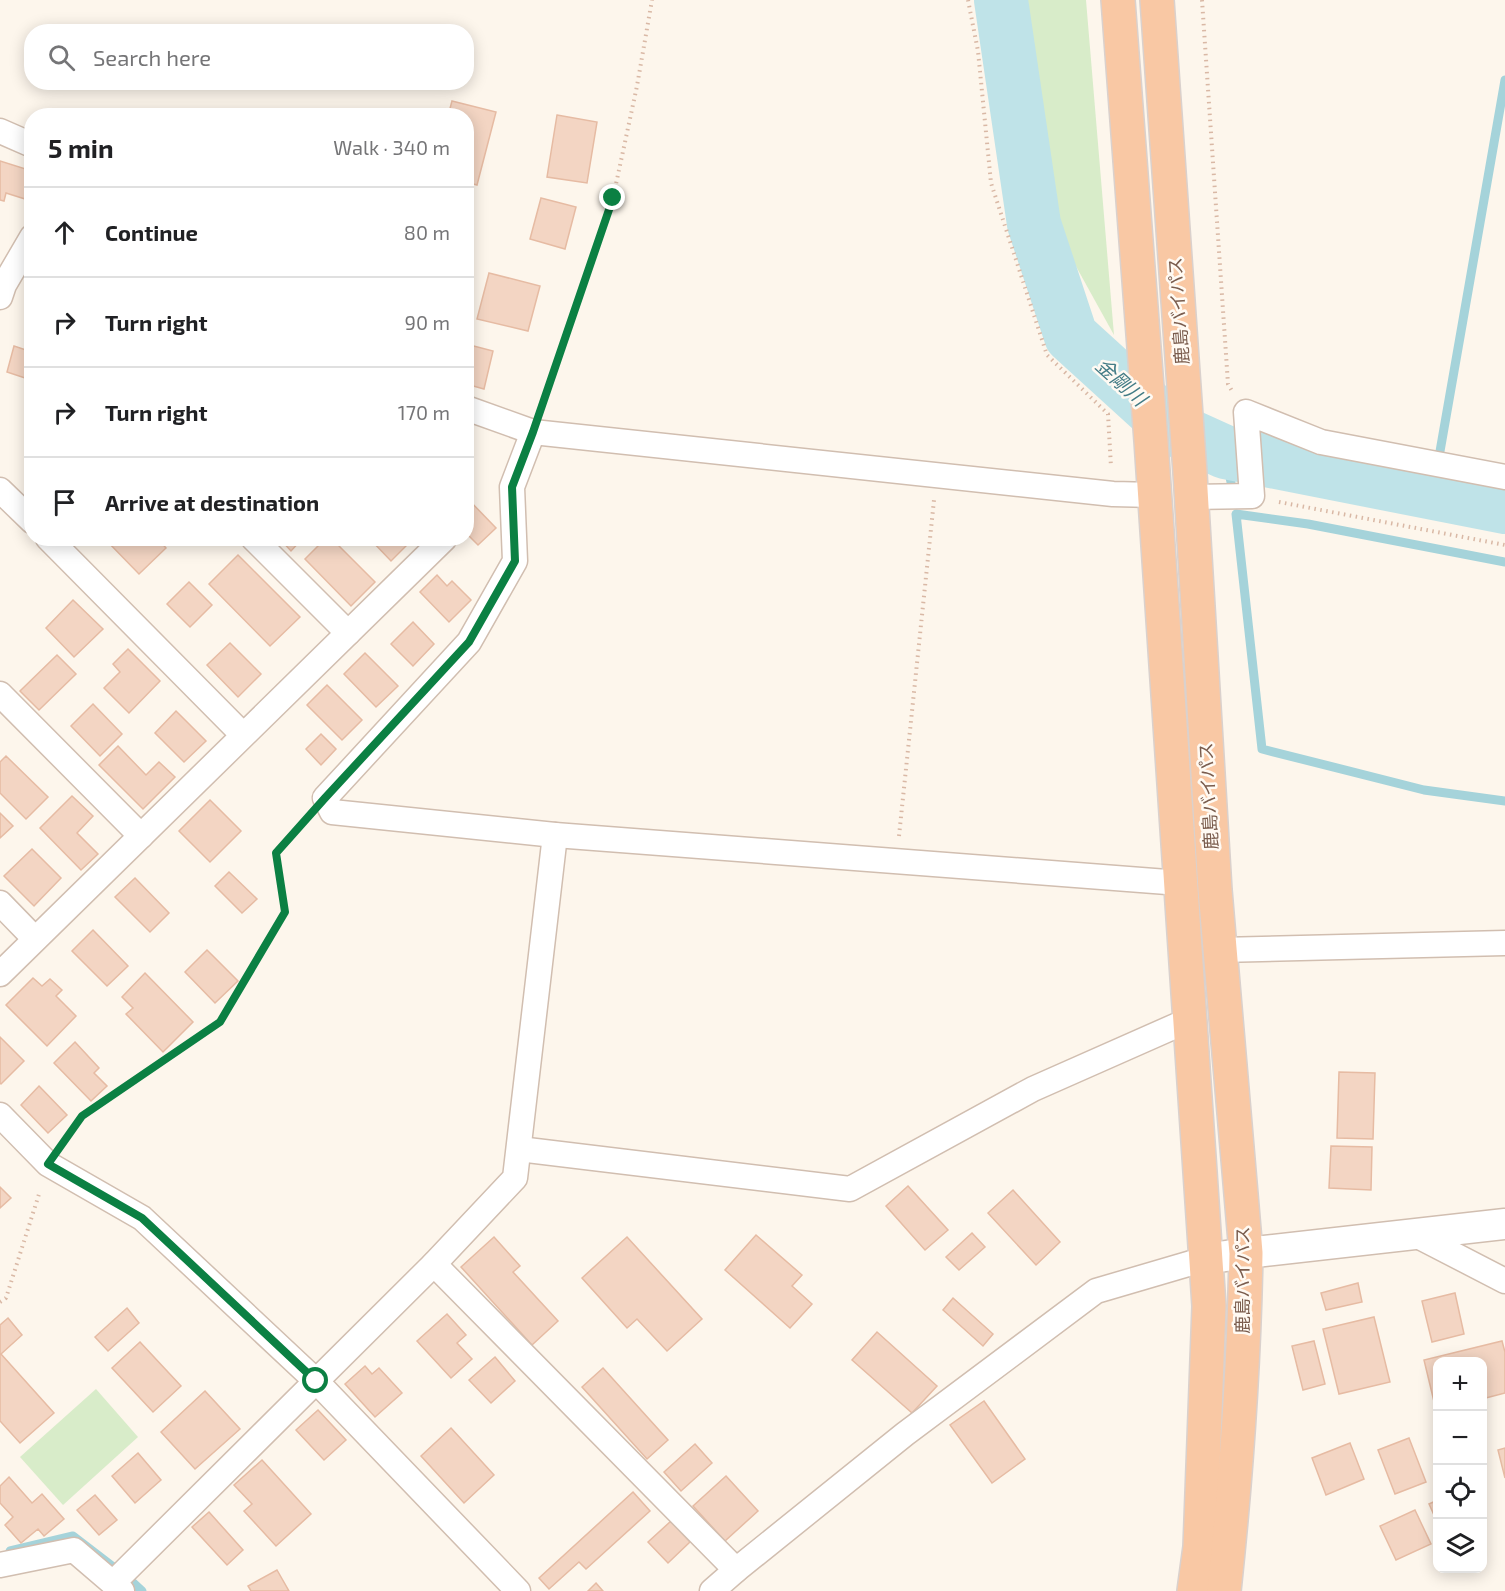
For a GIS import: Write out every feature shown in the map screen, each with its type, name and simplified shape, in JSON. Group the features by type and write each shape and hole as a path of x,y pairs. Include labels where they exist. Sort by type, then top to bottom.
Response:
{"highway":[{"name":"鹿島バイパス","path":"1118,0 1144,340 1209,1306 1200,1547 1194,1591"},
{"name":"鹿島バイパス","path":"1157,0 1191,485 1220,950 1246,1253 1245,1306 1231,1525 1224,1591"}],"street":[{"path":"0,131 24,142"},
{"path":"0,297 4,285 24,251"},
{"path":"474,411 533,432 1113,494 1154,495"},
{"path":"1191,485 1252,496 1246,412 1320,442 1505,477"},
{"path":"533,432 512,487 515,561 469,642 325,798 332,812 555,835 1180,883"},
{"path":"0,490 24,513"},
{"path":"56,546 243,735"},
{"path":"261,546 348,633"},
{"path":"0,974 437,546"},
{"path":"0,694 141,836"},
{"path":"0,1565 74,1550 118,1587 515,1178 555,835"},
{"path":"0,903 35,939"},
{"path":"1220,950 1505,943"},
{"path":"519,1149 850,1189 1033,1089 1189,1020"},
{"path":"0,1115 48,1164 142,1218 316,1381 518,1591"},
{"path":"712,1591 905,1434 1096,1291 1205,1259 1505,1224"},
{"path":"1414,1234 1505,1281"},
{"path":"434,1264 736,1570"}],"path":[{"path":"533,432 613,198 637,86 652,0"},
{"path":"968,0 978,51 991,183 1047,355 1108,414 1113,494"},
{"path":"1202,0 1228,384 1246,412"},
{"path":"897,861 936,475"},
{"path":"1252,496 1505,545"},
{"path":"0,1302 6,1298 48,1164 82,1116 220,1022 285,912 276,853 325,798"}],"green space":[{"path":"1025,0 1086,0 1114,335 1062,241"},
{"path":"96,1389 138,1437 63,1505 20,1457"}],"building":[{"path":"452,101 496,112 477,185 474,184 474,108 450,108"},
{"path":"557,115 597,122 587,183 547,177"},
{"path":"0,161 24,168 24,199 6,193 4,201 0,200"},
{"path":"541,198 576,207 565,249 530,239"},
{"path":"489,273 540,286 528,331 477,319"},
{"path":"14,346 24,349 24,378 7,372"},
{"path":"474,346 493,351 484,389 474,386"},
{"path":"474,505 496,528 478,545 474,541"},
{"path":"112,546 164,546 166,548 139,574"},
{"path":"286,546 296,546 291,551"},
{"path":"318,546 339,546 375,582 351,606 305,559"},
{"path":"377,546 406,546 391,561"},
{"path":"238,555 300,617 270,646 209,584"},
{"path":"437,575 447,586 452,581 471,600 449,622 420,592"},
{"path":"189,582 212,605 190,627 167,604"},
{"path":"73,600 103,629 74,657 46,628"},
{"path":"413,622 434,644 413,666 391,644"},
{"path":"230,643 261,674 238,697 207,665"},
{"path":"128,649 160,681 129,713 104,688 120,672 113,664"},
{"path":"365,653 398,686 376,707 344,674"},
{"path":"57,655 76,674 39,710 20,691"},
{"path":"327,685 362,720 342,740 307,705"},
{"path":"93,704 122,734 100,756 71,726"},
{"path":"176,711 206,741 184,762 155,733"},
{"path":"321,734 336,749 321,765 306,749"},
{"path":"118,746 146,775 159,762 175,777 143,809 99,765"},
{"path":"6,756 48,797 26,819 0,793 0,762"},
{"path":"72,796 93,816 77,833 98,854 81,870 40,828"},
{"path":"210,800 241,831 210,862 179,831"},
{"path":"0,813 13,826 0,838"},
{"path":"32,849 61,878 34,906 4,876"},
{"path":"229,872 257,899 242,913 215,886"},
{"path":"135,878 169,913 150,932 115,897"},
{"path":"93,930 128,966 107,986 72,951"},
{"path":"207,950 238,981 215,1003 185,972"},
{"path":"145,973 193,1022 163,1052 126,1014 133,1008 122,997"},
{"path":"33,978 42,986 50,979 62,990 56,996 76,1016 47,1046 6,1005"},
{"path":"0,1037 24,1061 1,1084 0,1083"},
{"path":"75,1042 99,1068 94,1073 107,1086 91,1101 54,1063"},
{"path":"1339,1072 1375,1073 1373,1139 1337,1138"},
{"path":"39,1086 67,1115 48,1133 21,1105"},
{"path":"1331,1146 1372,1147 1371,1190 1329,1188"},
{"path":"908,1186 948,1230 925,1250 886,1206"},
{"path":"0,1187 11,1198 0,1208"},
{"path":"1013,1190 1060,1242 1036,1265 988,1213"},
{"path":"972,1233 985,1247 959,1270 946,1257"},
{"path":"756,1235 802,1275 792,1286 812,1304 790,1328 725,1270"},
{"path":"494,1237 520,1266 513,1272 558,1321 532,1345 461,1267"},
{"path":"627,1237 702,1319 667,1351 637,1319 627,1328 582,1278"},
{"path":"1358,1283 1362,1302 1326,1310 1321,1293"},
{"path":"1455,1293 1464,1334 1432,1342 1422,1301"},
{"path":"953,1298 993,1334 983,1346 943,1310"},
{"path":"127,1308 139,1323 108,1351 95,1337"},
{"path":"447,1314 466,1335 457,1343 472,1359 451,1378 417,1341"},
{"path":"1374,1317 1390,1382 1339,1394 1323,1329"},
{"path":"8,1318 22,1335 1,1354 54,1413 20,1443 0,1421 0,1325"},
{"path":"877,1332 937,1386 912,1413 852,1360"},
{"path":"1314,1341 1325,1384 1303,1390 1292,1346"},
{"path":"1502,1341 1505,1352 1505,1393 1487,1398 1487,1357 1436,1357"},
{"path":"140,1342 181,1386 153,1412 112,1368"},
{"path":"495,1357 515,1381 491,1403 469,1380"},
{"path":"1433,1358 1433,1398 1424,1360"},
{"path":"365,1366 372,1374 379,1368 402,1393 375,1417 345,1384"},
{"path":"603,1368 668,1440 647,1459 582,1387"},
{"path":"205,1391 240,1429 195,1469 161,1432"},
{"path":"984,1401 1025,1459 992,1483 950,1425"},
{"path":"318,1410 346,1440 324,1460 296,1430"},
{"path":"451,1428 494,1475 464,1503 421,1456"},
{"path":"1409,1438 1426,1482 1395,1494 1378,1450"},
{"path":"1350,1443 1364,1479 1326,1495 1312,1458"},
{"path":"695,1444 712,1463 681,1491 664,1472"},
{"path":"1505,1448 1505,1478 1498,1450"},
{"path":"138,1453 161,1480 135,1503 112,1476"},
{"path":"262,1460 311,1514 276,1546 244,1511 252,1504 234,1485"},
{"path":"726,1476 758,1511 725,1541 693,1506"},
{"path":"9,1477 32,1503 42,1494 64,1519 44,1536 38,1529 21,1543 5,1525 13,1517 0,1503 0,1486"},
{"path":"633,1492 650,1511 586,1569 579,1562 549,1589 539,1578"},
{"path":"95,1495 117,1520 99,1535 77,1510"},
{"path":"1415,1510 1431,1544 1396,1560 1380,1526"},
{"path":"209,1512 243,1550 227,1565 192,1527"},
{"path":"671,1521 690,1542 668,1563 648,1542"},
{"path":"277,1570 289,1591 251,1591 248,1586"},
{"path":"596,1583 603,1591 588,1591"}],"waterway":[{"name":"金剛川","path":"1001,0 1034,224 1071,336 1172,428 1225,452 1505,507"},
{"path":"1439,457 1505,80"},
{"path":"1225,452 1231,482"},
{"path":"1426,491 1435,474"},
{"path":"1505,562 1308,524 1236,514 1262,749 1424,790 1505,801"},
{"path":"10,1551 73,1536 142,1591"}],"route":[{"path":"316,1381 142,1218 48,1164 82,1116 220,1022 285,912 276,853 469,642 515,561 512,487 613,198"}]}
